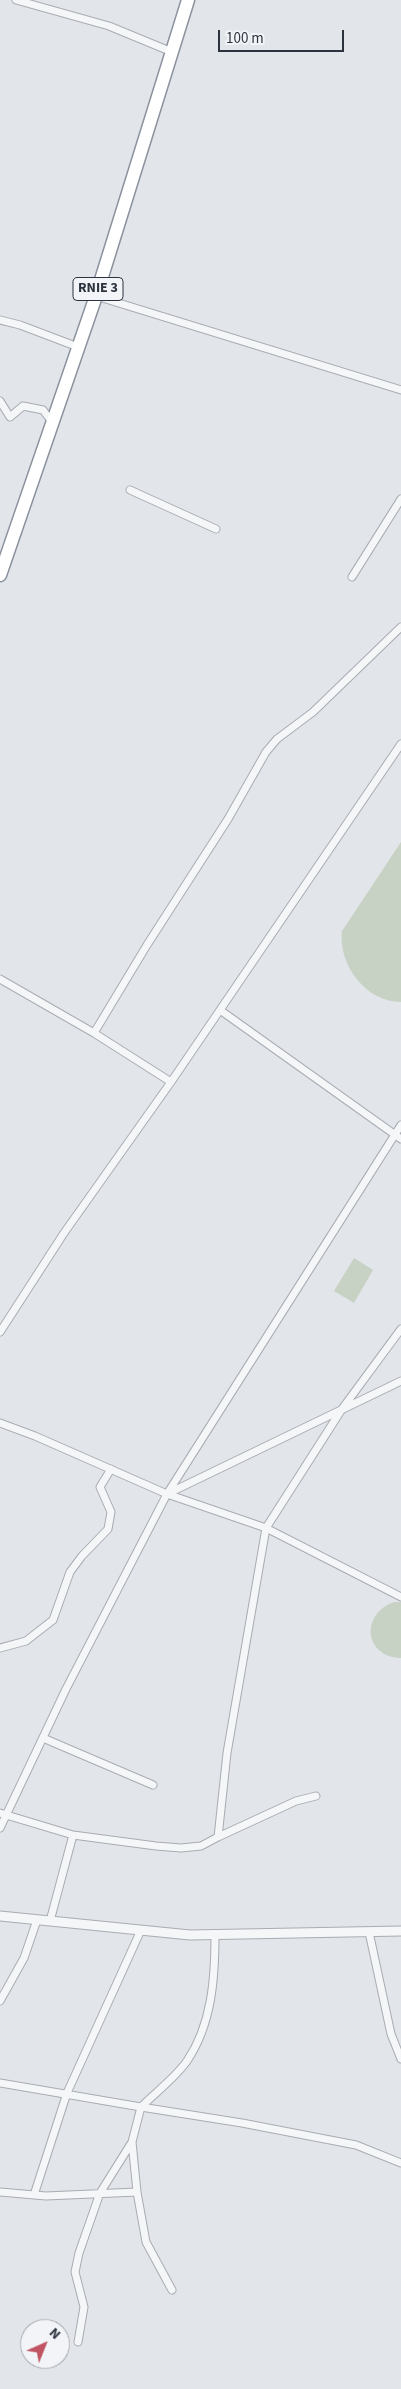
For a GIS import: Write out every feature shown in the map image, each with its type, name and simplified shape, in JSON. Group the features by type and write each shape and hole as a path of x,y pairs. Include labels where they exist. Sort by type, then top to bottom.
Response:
{"highway":[{"name":"RNIE 3","path":"0,575 96,296 188,0"}],"street":[{"path":"16,0 108,26 172,52"},
{"path":"96,296 401,390"},
{"path":"0,320 20,325 78,348"},
{"path":"0,401 10,417 23,406 43,410 53,423"},
{"path":"130,490 216,529"},
{"path":"352,577 401,499"},
{"path":"94,1033 147,945 228,820 266,752 277,739 313,712 401,627"},
{"path":"0,1332 64,1234 171,1082 401,744"},
{"path":"0,979 94,1033 171,1082"},
{"path":"220,1010 398,1137"},
{"path":"0,1828 4,1814 167,1494 398,1137 401,1125"},
{"path":"218,1837 226,1753 266,1528 342,1409 401,1329"},
{"path":"167,1494 401,1381"},
{"path":"0,1423 35,1436 167,1494 266,1528 401,1597"},
{"path":"0,1648 26,1641 53,1620 70,1572 82,1556 108,1529 110,1512 100,1488 111,1469"},
{"path":"43,1738 153,1785"},
{"path":"4,1814 73,1835 181,1848 201,1846 296,1801 316,1796"},
{"path":"50,1922 73,1835"},
{"path":"0,1916 190,1935 401,1931"},
{"path":"0,2001 24,1958 38,1920"},
{"path":"34,2195 67,2093 141,1930"},
{"path":"370,1932 391,2034 401,2059"},
{"path":"78,2342 84,2307 75,2272 100,2193 132,2142 141,2107 188,2060 205,2026 215,1975 215,1935"},
{"path":"0,2083 242,2123 356,2145 401,2163"},
{"path":"132,2142 137,2192 146,2242 172,2290"},
{"path":"0,2192 34,2195 137,2192"}],"green space":[{"path":"401,842 401,1002 376,996 357,979 345,956 342,944 342,931"},
{"path":"354,1258 373,1270 354,1303 334,1291"},
{"path":"394,1602 401,1602 401,1658 389,1656 380,1651 374,1643 371,1634 376,1616 383,1608"}]}
